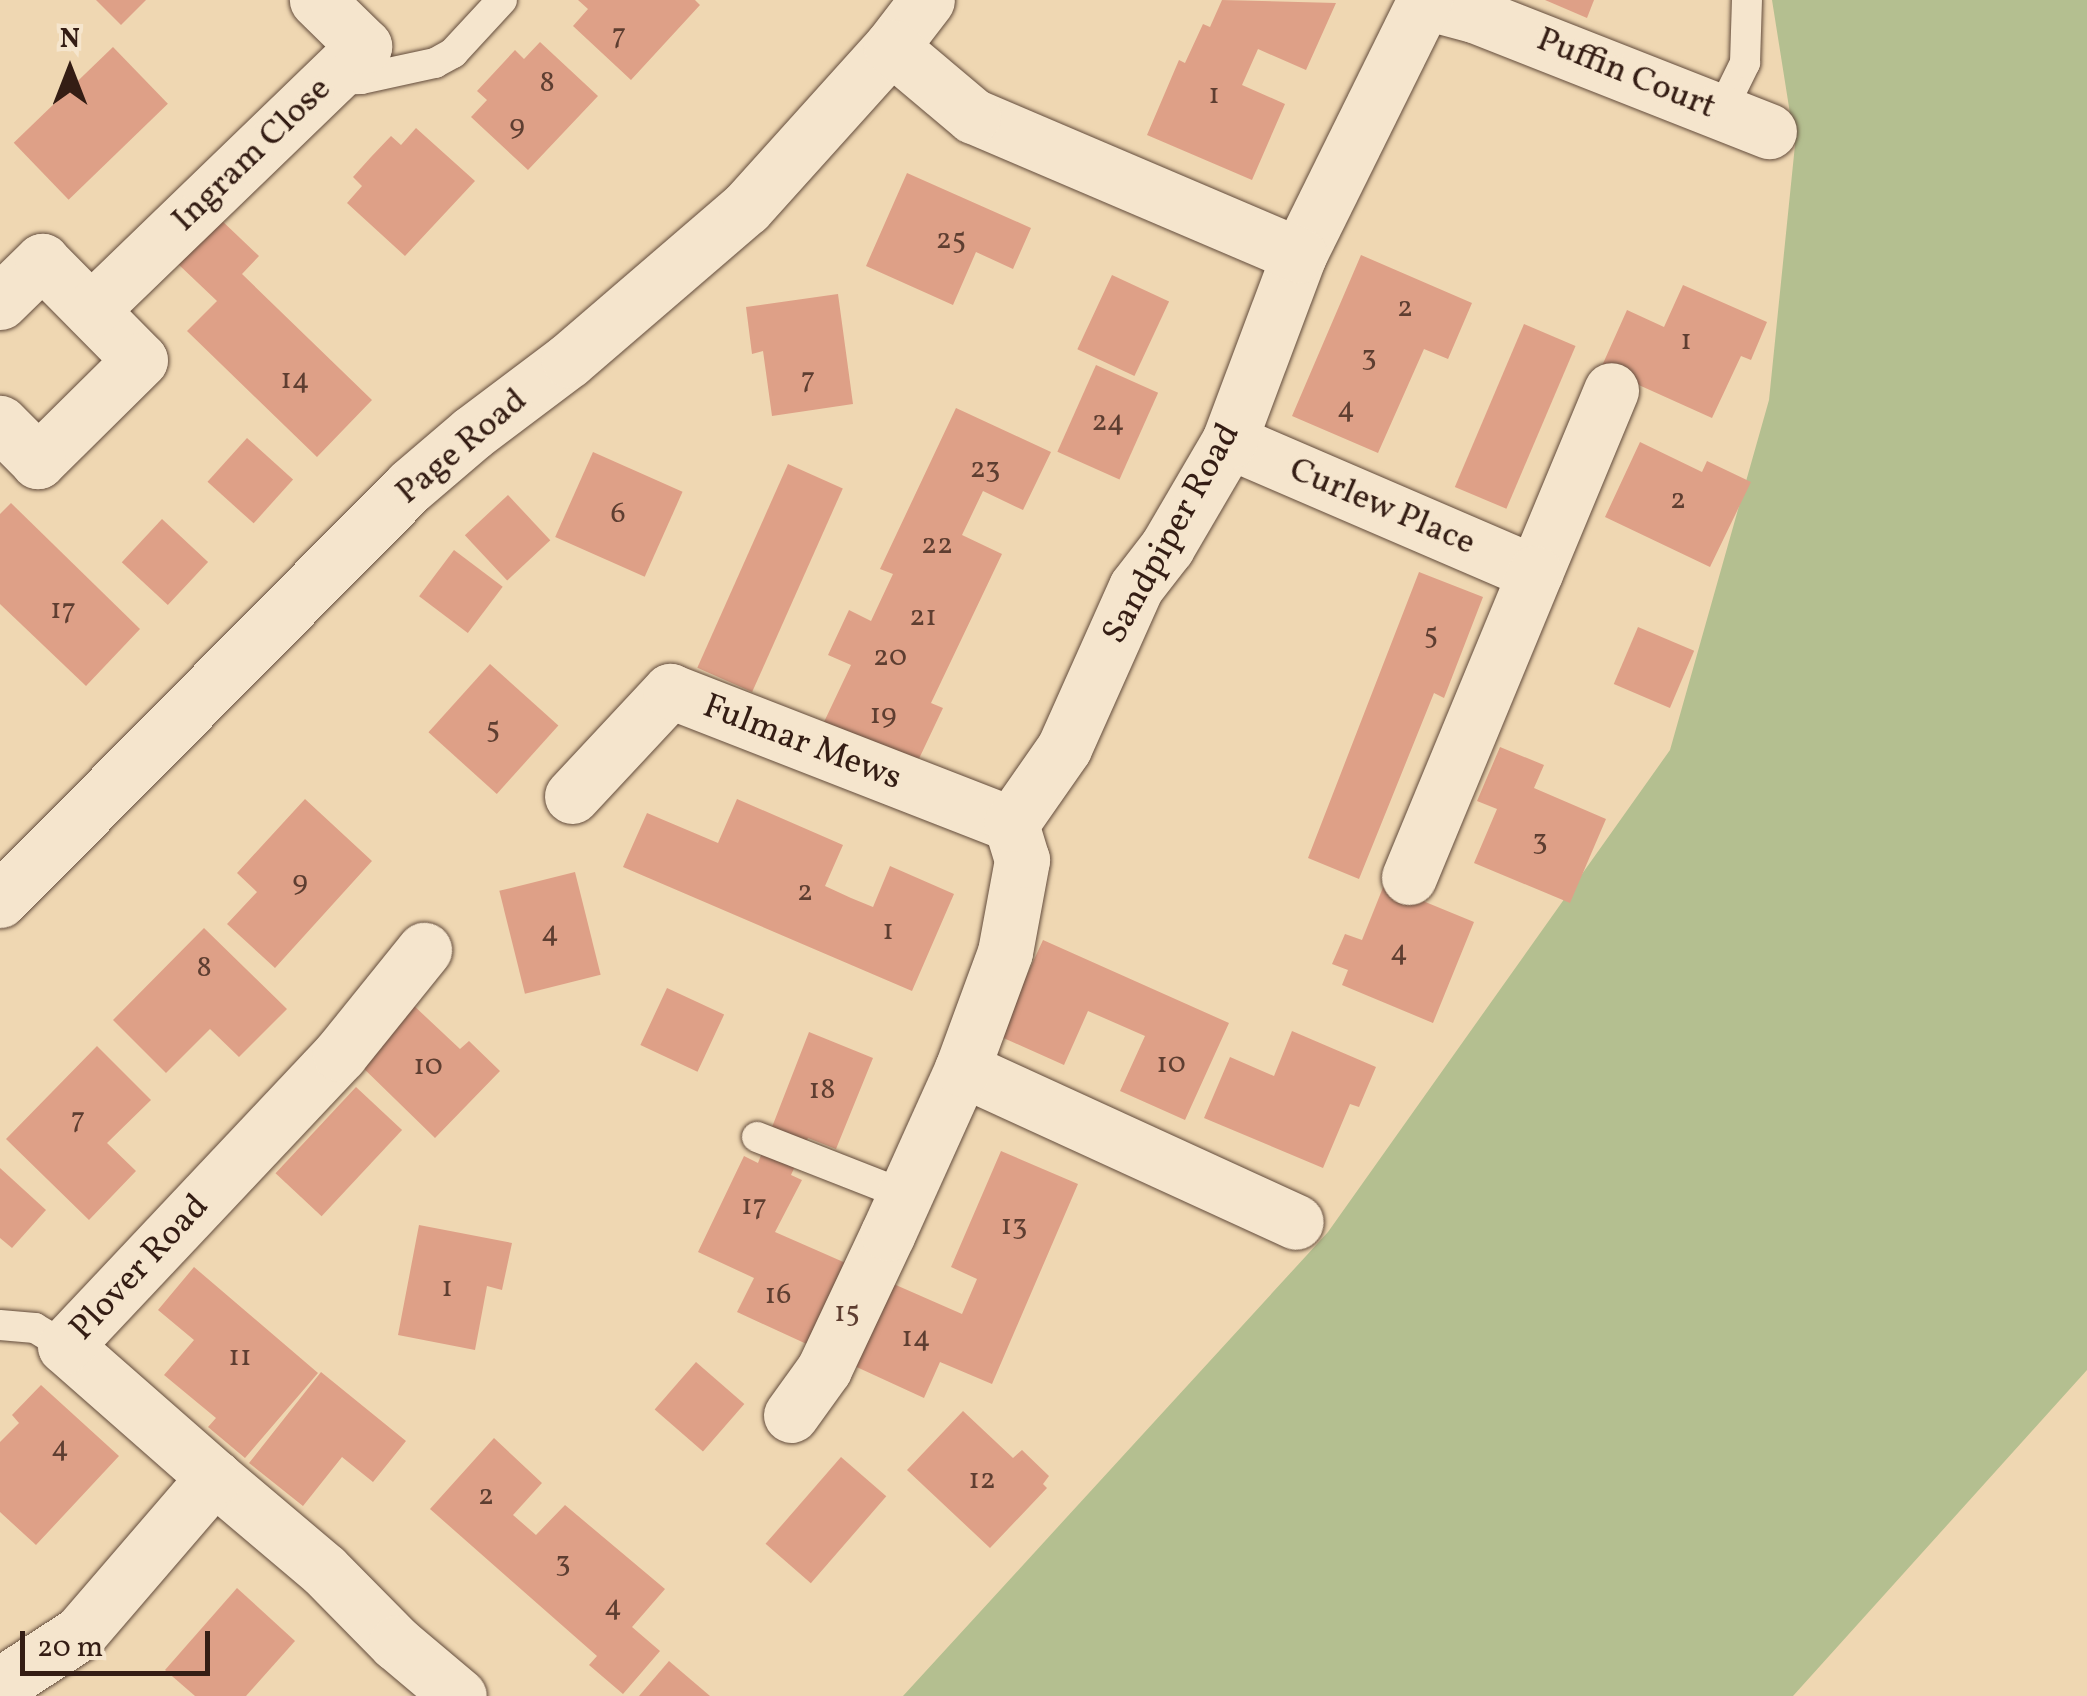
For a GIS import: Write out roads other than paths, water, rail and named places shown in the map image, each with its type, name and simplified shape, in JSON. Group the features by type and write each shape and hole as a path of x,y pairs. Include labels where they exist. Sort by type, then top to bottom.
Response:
{"street":[{"name":"Ingram Close","path":"91,310 364,46 316,0"},
{"name":"Page Road","path":"3,890 410,486 569,360 746,208 891,48 927,0"},
{"name":"Puffin Court","path":"1299,255 1425,1 1474,15 1745,121"},
{"path":"891,48 974,116 1299,255"},
{"name":"Sandpiper Road","path":"1011,824 1064,748 1136,587 1168,547 1228,441 1299,255"},
{"path":"0,302 42,261 140,360 38,461 0,423"},
{"path":"1408,877 1611,390"},
{"name":"Curlew Place","path":"1228,441 1536,573"},
{"name":"Fulmar Mews","path":"572,796 670,691 1011,824"},
{"path":"792,1415 824,1369 962,1069 1005,952 1017,904 1022,860 1011,824"},
{"name":"Plover Road","path":"424,950 340,1054 65,1346 324,1570 396,1643 459,1696"},
{"path":"962,1069 1296,1222"},
{"path":"0,1685 80,1632 214,1478"}],"lane":[{"path":"328,80 361,79 435,63 453,53 502,0"},
{"path":"1745,121 1747,0"},
{"path":"757,1136 905,1194"},
{"path":"0,1325 35,1328 65,1346"}]}
